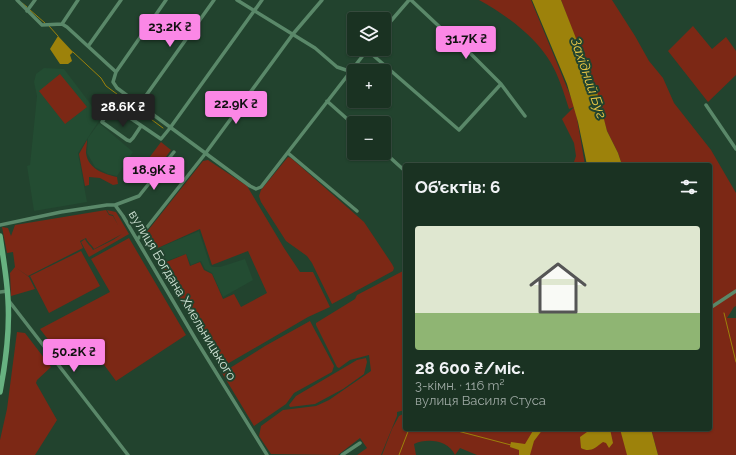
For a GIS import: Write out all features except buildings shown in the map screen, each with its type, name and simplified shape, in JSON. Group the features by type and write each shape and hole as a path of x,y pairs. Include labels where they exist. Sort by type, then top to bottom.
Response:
{"street":[{"path":"17,0 42,24 62,24 68,27 89,45 116,72"},
{"path":"27,11 35,0"},
{"path":"62,24 78,0"},
{"path":"89,45 121,0"},
{"path":"166,0 116,72 113,82 170,128 256,189 261,187 347,75"},
{"path":"140,104 214,0"},
{"path":"238,0 315,48 337,67 347,70"},
{"path":"141,126 130,141 102,122 110,109 114,108 117,109 161,140 262,0"},
{"path":"137,240 205,154 293,34 322,0"},
{"path":"391,21 410,0 468,51 502,84 525,116"},
{"path":"356,64 363,56"},
{"path":"375,56 459,130 502,84"},
{"path":"327,101 347,119"},
{"path":"706,105 736,149"},
{"path":"115,205 139,196 174,152"},
{"path":"288,153 357,211"},
{"path":"391,158 403,169"},
{"name":"вулиця Богдана Хмельницького","path":"0,225 61,212 115,205 267,455"},
{"path":"0,236 8,291 6,359 0,392"},
{"path":"0,292 8,291"},
{"path":"712,307 736,291"},
{"path":"8,301 128,455"},
{"path":"342,455 360,443"}],"shaded area":[{"path":"479,0 531,0 575,107 585,163 574,163 576,156 574,143 562,119 574,107 569,109 559,79 551,63 545,53 528,35 499,12"},
{"path":"561,0 612,0 649,61 663,78 674,103 711,150 736,193 736,306 727,318 736,318 736,455 658,455 652,431 712,431 712,163 621,163 607,131 587,62 572,30"},
{"path":"693,26 712,49 726,37 736,51 736,75 708,102 668,51"},
{"path":"44,68 64,69 100,119 78,153 87,202 34,211 27,166 30,165 37,96 34,82 36,74"},
{"path":"60,74 87,107 65,124 39,91"},
{"path":"99,123 133,152 117,176 108,174 95,167 87,153 88,138"},
{"path":"87,140 87,159 97,170 117,177 118,184 113,185 100,178 89,177 89,185 85,186 79,154"},
{"path":"161,142 171,150 159,166 149,158"},
{"path":"288,157 364,222 392,264 394,268 393,271 332,304 312,263 307,256 286,241 261,202 259,196 261,190"},
{"path":"208,160 247,186 300,272 313,272 330,307 308,317 222,367 218,363 159,265 186,254 190,266 200,262 204,270 212,274 223,299 234,294 241,307 267,293 248,251 212,265 200,229 151,251 142,238 203,161"},
{"path":"106,210 109,215 113,216 118,225 113,215 109,214 107,210 116,212 129,234 89,257 81,242 85,239 93,250 122,234 94,249 86,238 80,241 83,248 28,276 15,267 13,252 7,253 2,227 8,228 11,236 15,225"},
{"path":"199,231 210,265 212,267 220,267 245,259 253,280 223,297 212,273 205,269 201,261 191,265 186,254 158,264 151,251"},
{"path":"129,238 186,335 116,381 91,347 67,364 40,329 110,292 91,259"},
{"path":"81,251 100,286 49,313 30,276"},
{"path":"15,267 29,277 35,289 11,296 10,273"},
{"path":"403,271 403,410 397,412 397,416 381,455 357,455 367,448 360,438 338,455 271,454 259,436 261,426 283,410 316,406 329,400 371,371 369,355 350,360 339,368 337,367 316,325 316,323 355,299 357,295"},
{"path":"310,321 334,366 332,372 294,393 286,404 254,426 222,373 265,346"},
{"path":"17,332 25,333 51,367 37,380 36,383 57,420 35,455 0,455 0,440 7,409"},
{"path":"366,358 367,362 364,374 343,389 315,404 290,407 289,405 296,396 357,360"},
{"path":"403,414 403,431 631,431 636,455 477,455 460,448 455,455 452,450 442,443 425,441 414,444 416,455 382,455 392,429 399,416"}],"water":[{"name":"Західний Буг","path":"532,0 561,0 597,92 607,131 621,163 587,163 578,122 567,84"},
{"path":"58,36 73,52 70,55 72,61 68,64 60,64 50,49"},
{"path":"533,431 542,431 534,441 530,455 519,455 519,450 510,447 511,442 525,444"},
{"path":"610,431 613,443 609,448 606,443 603,442 590,450 581,448 580,437 587,432"},
{"path":"621,431 652,431 658,455 627,455"}],"waterway":[{"path":"22,3 27,7"},
{"path":"30,10 45,23"},
{"path":"49,26 58,36"},
{"path":"73,52 101,78 106,86 163,128"},
{"path":"724,313 736,362"},
{"path":"399,455 408,431"},
{"path":"458,431 511,445"}]}
